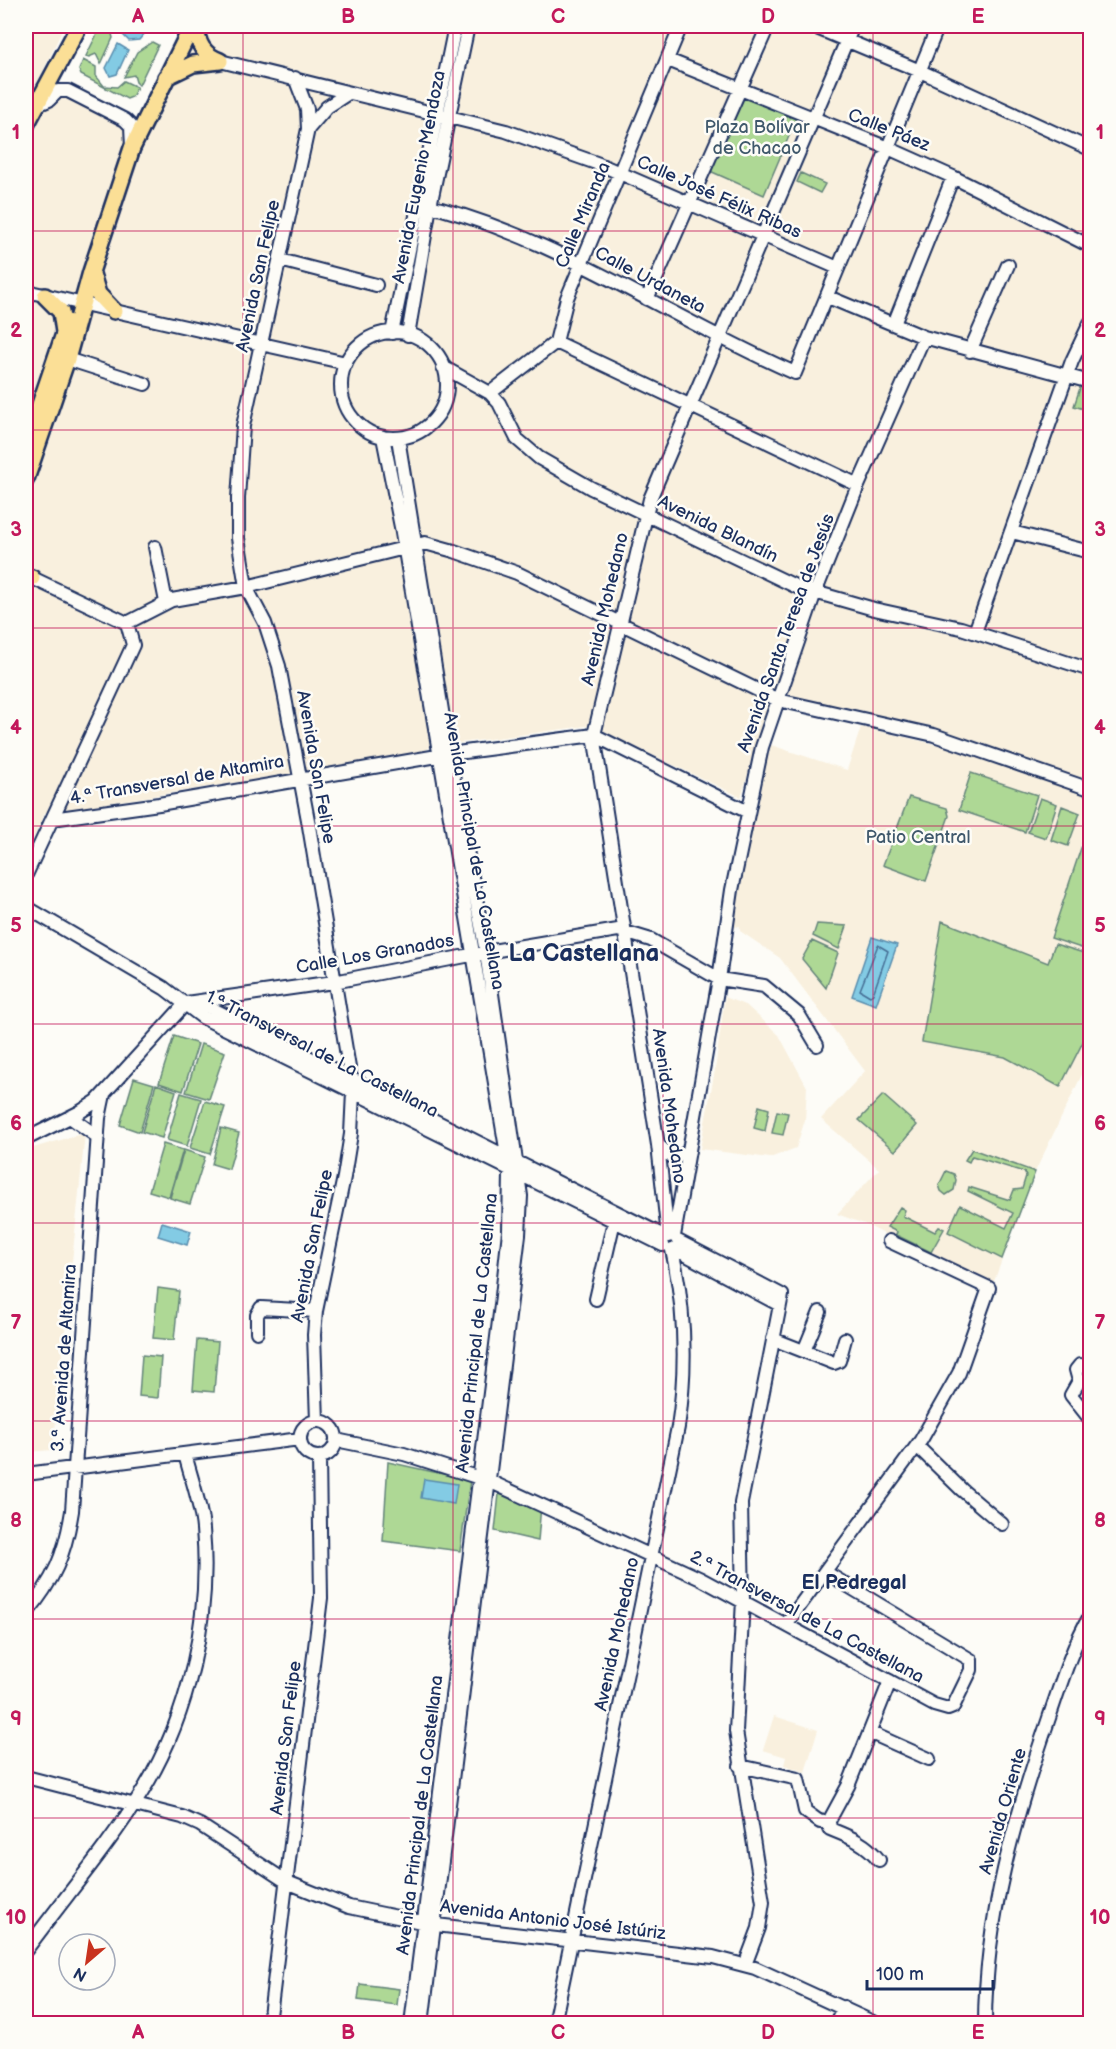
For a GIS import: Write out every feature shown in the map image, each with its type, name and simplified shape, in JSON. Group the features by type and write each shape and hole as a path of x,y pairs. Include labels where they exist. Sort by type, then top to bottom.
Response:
{"main road":[{"path":"26,125 79,26"},
{"path":"194,26 204,52 220,62"},
{"path":"26,446 64,335 91,272 132,148 166,77 194,26"},
{"path":"166,77 193,64 220,62"},
{"path":"91,272 98,294 114,311"},
{"path":"45,296 64,318 64,335"},
{"path":"26,479 68,358 78,303"}],"street":[{"name":"Avenida Eugenio Mendoza","path":"392,333 424,204 441,117 455,26"},
{"name":"Avenida Eugenio Mendoza","path":"441,117 468,26"},
{"name":"Calle Miranda","path":"556,342 560,317 681,26"},
{"path":"647,299 768,26"},
{"path":"812,26 920,71 1090,149"},
{"name":"Avenida Mohedano","path":"555,2024 570,1941 652,1557 684,1387 681,1307 594,735 645,514 852,26"},
{"path":"938,26 828,297 924,337 1090,382"},
{"name":"Calle Páez","path":"668,60 888,148 953,177 1090,246"},
{"name":"Calle José Félix Ribas","path":"220,62 295,78 346,94 506,131 619,173 838,268"},
{"name":"Avenida San Felipe","path":"295,78 307,110 308,129 243,426 238,538 246,587 274,646 300,777 351,1078 346,1166 316,1311 314,1335 317,1421"},
{"path":"37,105 49,100 58,91 68,91 125,120 131,126 132,148"},
{"name":"Avenida San Felipe","path":"308,129 327,106 346,94"},
{"path":"894,324 953,177"},
{"name":"Avenida Eugenio Mendoza","path":"408,335 424,204"},
{"name":"Calle Urdaneta","path":"424,204 503,227 550,248 720,338 795,373 828,297"},
{"path":"280,260 376,285"},
{"path":"970,351 1008,265"},
{"path":"26,291 346,363"},
{"path":"975,632 1067,376 1090,322"},
{"path":"392,333 408,335 430,347 443,368 446,391 438,414 421,430 398,438 383,437 362,427 347,408 341,386 346,363 355,349 368,339 392,333"},
{"name":"Avenida Santa Teresa de Jesús","path":"671,1242 719,979 732,890 762,747 816,594 858,485 924,337"},
{"path":"490,393 556,342 858,485"},
{"path":"68,358 145,384"},
{"name":"Avenida Blandín","path":"443,368 490,393 499,403 517,439 525,448 574,478 816,594 975,632 1090,670"},
{"name":"Avenida Principal de La Castellana","path":"383,437 409,547 513,1166 509,1232 484,1480 431,1924 422,2024"},
{"name":"Avenida Principal de La Castellana","path":"398,438 409,547"},
{"path":"1012,532 1090,552"},
{"path":"127,623 166,602 246,587 409,547 441,546 517,573 778,700 934,735 1090,789"},
{"path":"155,548 166,602"},
{"path":"26,875 133,645 127,623 28,577"},
{"path":"594,735 748,812"},
{"name":"4.ª Transversal de Altamira","path":"52,819 159,804 300,777 594,735"},
{"path":"26,907 186,1003 104,1094 70,1118 26,1139"},
{"name":"Calle Los Granados","path":"186,1003 334,982 610,930 651,940 719,979 757,983 771,991 799,1015 817,1045"},
{"path":"239,994 232,1008 241,1023"},
{"name":"1.ª Transversal de La Castellana","path":"186,1003 207,1006 351,1078 614,1221 671,1242"},
{"name":"1.ª Transversal de La Castellana","path":"186,1003 202,1017 352,1092 671,1242 781,1300 773,1338"},
{"name":"3.ª Avenida de Altamira","path":"26,1614 51,1580 65,1550 72,1511 98,1137 104,1094"},
{"path":"70,1118 98,1137"},
{"path":"658,1145 671,1156 683,1155 689,1150"},
{"path":"596,1299 614,1221"},
{"path":"787,1623 918,1447 959,1373 989,1288 889,1241"},
{"path":"257,1332 257,1315 261,1308 316,1311"},
{"path":"804,1351 820,1312"},
{"path":"745,1965 759,1928 764,1902 740,1766 736,1722 743,1600 741,1503 773,1338 834,1363 838,1361 845,1339"},
{"path":"1090,1367 1080,1365 1076,1370 1085,1381 1071,1395 1090,1419"},
{"path":"317,1421 329,1424 336,1440 331,1451 320,1457 306,1452 300,1439 303,1428 317,1421"},
{"path":"26,1474 300,1439"},
{"name":"2.ª Transversal de La Castellana","path":"336,1440 404,1454 484,1480 743,1600 934,1705 948,1709 953,1707 973,1666 967,1657 825,1572"},
{"path":"918,1447 962,1490 1002,1524"},
{"path":"26,1950 133,1806 161,1759 178,1714 191,1671 205,1588 203,1527 185,1454"},
{"name":"Avenida San Felipe","path":"269,2024 321,1598 320,1457"},
{"name":"Avenida Oriente","path":"985,2024 986,1973 991,1939 1001,1880 1016,1819 1059,1689 1090,1616"},
{"path":"879,1860 871,1849 859,1841 830,1829 829,1821 836,1811 871,1733 890,1681"},
{"path":"871,1733 929,1759"},
{"path":"740,1766 782,1773 798,1779 805,1811 820,1822 829,1821"},
{"name":"Avenida Antonio José Istúriz","path":"26,1777 192,1821 287,1882 350,1907 431,1924 713,1957 745,1965 878,2024"},
{"name":"Avenida Principal de La Castellana","path":"411,2024 431,1924"},
{"path":"835,2024 844,2007"}],"shaded area":[{"path":"26,26 64,26 34,91 52,100 66,97 145,136 203,26 1090,26 1090,786 773,693 741,797 608,734 586,726 430,747 422,753 45,813 26,855"},
{"path":"861,727 947,747 1090,795 1090,1058 1035,1172 993,1284 934,1260 867,1225 837,1214 879,1169 821,1119 865,1071 780,958 740,931 740,926 729,928 758,790 771,745 847,770"},
{"path":"725,997 747,1006 779,1035 807,1087 805,1120 796,1148 770,1158 700,1149 715,1070"},
{"path":"85,1133 53,1450 26,1452 26,1150"},
{"path":"774,1716 818,1730 805,1772 784,1765 786,1757 763,1750"}],"green space":[{"path":"101,26 110,26 113,38 101,64 96,54 86,56"},
{"path":"152,42 158,45 139,85 134,75 124,77 137,52"},
{"path":"83,60 96,67 96,76 104,86 117,87 124,81 137,87 132,97 127,99 81,75 79,70"},
{"name":"Plaza Bolívar de Chacao","path":"744,92 798,115 764,195 710,171"},
{"path":"801,173 825,184 820,193 797,182"},
{"path":"1081,385 1090,388 1090,411 1074,406"},
{"path":"971,773 1037,795 1025,832 959,810"},
{"name":"Patio Central","path":"909,797 947,808 949,816 926,881 883,865"},
{"path":"1040,798 1057,804 1046,838 1028,832"},
{"path":"1062,806 1080,813 1068,846 1051,840"},
{"path":"1090,821 1090,951 1051,938"},
{"path":"942,921 1048,963 1055,944 1090,955 1090,1028 1060,1087 1005,1057 922,1042"},
{"path":"817,924 847,926 839,949 813,936"},
{"path":"812,941 838,953 826,988 802,959"},
{"path":"174,1036 198,1044 183,1091 159,1083"},
{"path":"201,1044 225,1052 209,1099 186,1092"},
{"path":"134,1078 154,1084 140,1132 120,1125"},
{"path":"156,1084 176,1091 162,1138 142,1132"},
{"path":"181,1093 201,1099 187,1146 167,1140"},
{"path":"883,1095 917,1125 895,1151 859,1120"},
{"path":"205,1101 225,1107 210,1154 190,1148"},
{"path":"759,1106 769,1109 765,1131 754,1128"},
{"path":"777,1111 788,1113 783,1135 772,1133"},
{"path":"221,1128 239,1133 229,1169 212,1164"},
{"path":"163,1144 183,1150 169,1197 149,1191"},
{"path":"972,1149 1035,1172 1002,1259 948,1232 960,1205 1006,1228 1013,1213 968,1191 969,1187 1010,1200 1014,1190 1022,1189 1026,1176 1024,1172 972,1156 969,1162 965,1160"},
{"path":"184,1150 205,1157 190,1204 170,1198"},
{"path":"946,1171 954,1174 956,1180 954,1190 946,1195 941,1191 939,1185"},
{"path":"900,1207 905,1210 903,1216 935,1232 939,1227 944,1229 931,1252 896,1235 897,1232 887,1227"},
{"path":"158,1288 179,1291 174,1340 153,1338"},
{"path":"197,1340 218,1342 214,1392 193,1390"},
{"path":"142,1355 161,1357 158,1398 139,1396"},
{"path":"26,1390 29,1390 30,1431 26,1431"},
{"path":"388,1462 470,1480 460,1551 383,1541"},
{"path":"499,1494 541,1505 538,1541 495,1531"},
{"path":"360,1984 399,1989 397,2005 358,2000"}],"water":[{"path":"121,26 145,26 145,33 139,40 129,41 122,34"},
{"path":"118,44 128,50 117,74 110,76 106,68"},
{"path":"872,937 897,945 876,1005 852,996"},
{"path":"162,1222 191,1231 187,1245 158,1236"},
{"path":"424,1479 457,1484 454,1504 421,1498"}],"district":[{"name":"La Castellana","path":"584,953"},
{"name":"El Pedregal","path":"854,1583"}]}
